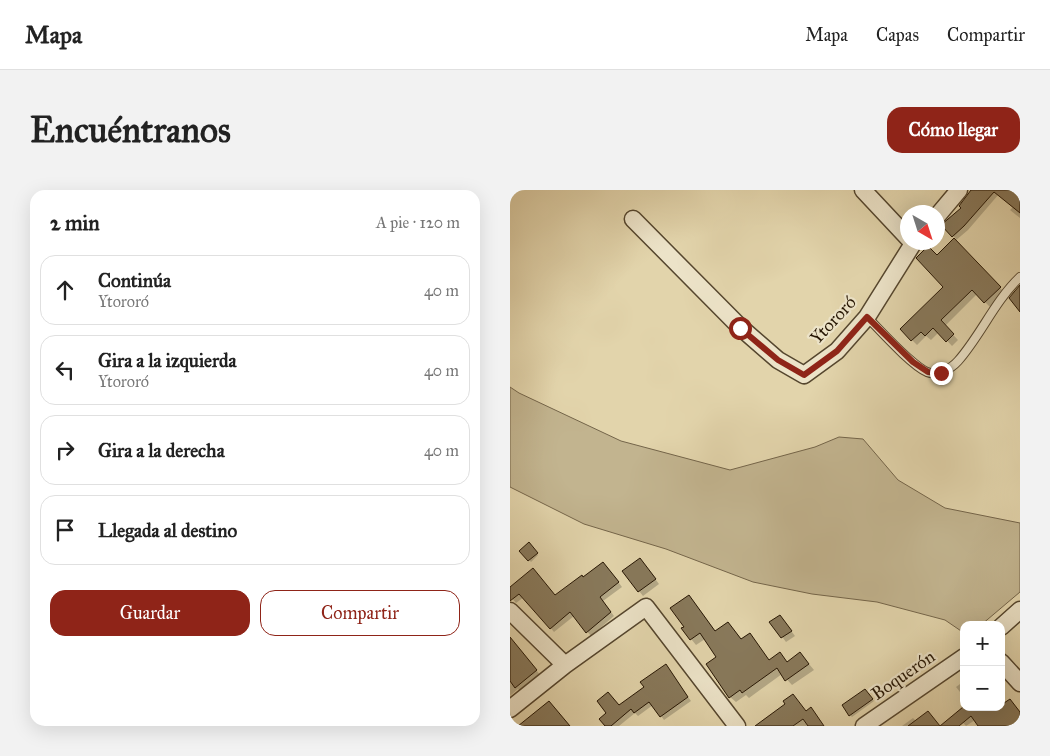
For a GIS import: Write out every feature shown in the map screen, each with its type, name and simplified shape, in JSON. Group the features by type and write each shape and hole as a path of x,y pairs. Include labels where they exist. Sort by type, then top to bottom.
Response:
{"street":[{"path":"863,190 900,230"},
{"path":"945,207 959,190"},
{"name":"Ytororó","path":"633,219 740,328 778,360 804,375 837,351 867,317 906,250"},
{"path":"510,709 565,665 646,607 737,726"},
{"path":"1005,623 1020,610"},
{"path":"510,611 565,665"},
{"name":"Boquerón","path":"864,726 960,660"},
{"path":"1005,666 1020,683"}],"lane":[{"path":"867,317 913,362 928,372 941,373 957,362 1010,287 1020,277"}],"shaded area":[{"path":"510,387 621,441 730,470 815,447 839,437 863,439 898,480 945,508 1020,523 1020,592 986,621 960,621 960,630 945,620 877,602 812,594 753,582 666,549 584,524 510,487"}],"building":[{"path":"971,190 1020,190 1020,213 994,192 952,237 945,229 945,222 961,208 959,206"},
{"path":"954,238 1001,287 984,303 972,290 941,320 954,334 946,342 933,328 925,336 921,332 911,341 900,329 943,287 916,258 924,250 932,250 937,255 942,250 945,250 945,247"},
{"path":"1020,285 1020,312 1009,298"},
{"path":"529,542 538,553 528,561 519,551"},
{"path":"640,558 656,579 638,592 622,571"},
{"path":"603,562 619,582 600,597 611,612 586,633 570,612 550,629 519,594 510,601 510,587 533,568 555,595"},
{"path":"689,595 715,631 728,622 741,639 750,633 769,660 780,652 787,662 800,652 809,664 785,681 777,668 742,693 740,690 729,698 706,664 716,657 700,633 690,640 681,628 684,627 670,608"},
{"path":"780,615 792,631 781,638 769,622"},
{"path":"510,637 537,670 515,688 510,681"},
{"path":"666,664 688,697 660,717 649,702 634,713 631,709 611,726 605,726 599,719 606,713 597,701 608,692 619,705 644,687 640,682"},
{"path":"865,689 873,699 849,716 842,705"},
{"path":"793,694 806,711 811,707 824,726 808,726 803,719 793,726 755,726 785,704 783,701"},
{"path":"1010,699 1020,712 1020,726 978,726 971,716 959,726 940,726 960,709 960,711 1005,711 1005,702"},
{"path":"549,701 570,726 518,726"},
{"path":"928,711 940,726 908,726"}],"route":[{"path":"740,328 778,360 804,375 837,351 867,317 913,362 928,372 941,373"}]}
